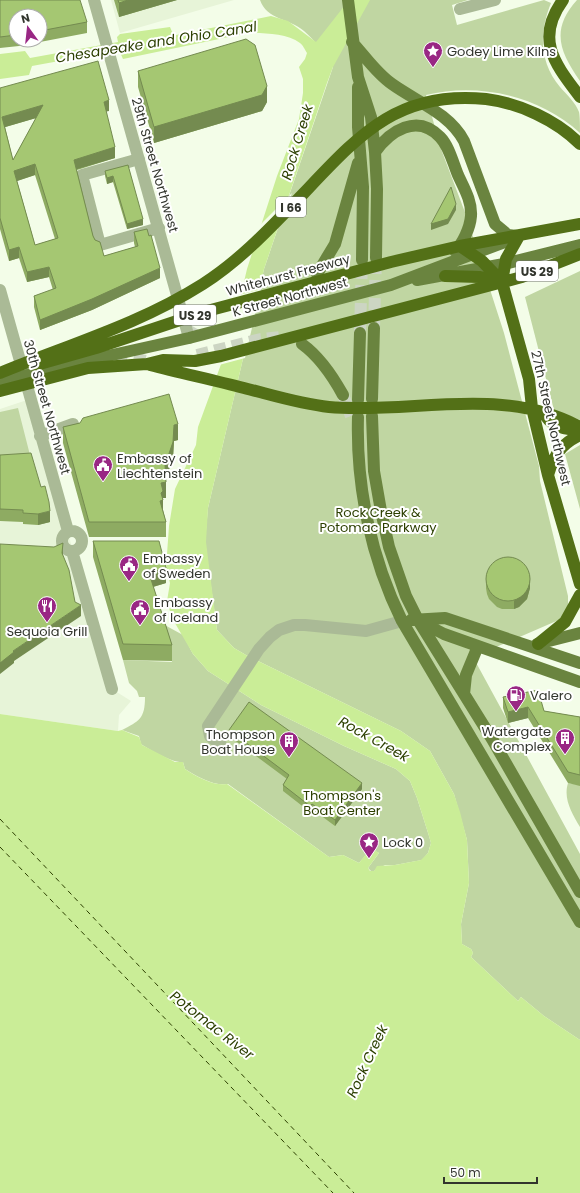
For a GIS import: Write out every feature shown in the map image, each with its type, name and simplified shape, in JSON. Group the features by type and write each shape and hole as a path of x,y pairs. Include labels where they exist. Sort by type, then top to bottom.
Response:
{"highway":[{"path":"563,0 552,22 550,47 555,63 580,97"},
{"name":"I 66","path":"0,374 124,325 203,284 260,239 351,143 373,126 398,112 425,103 450,98 493,100 519,107 543,118 580,144"},
{"name":"K Street Northwest","path":"519,236 580,224"},
{"path":"502,282 504,264 508,252 519,236"},
{"name":"Whitehurst Freeway","path":"0,374 96,348 207,311 391,262 460,246 519,236"},
{"path":"460,246 474,254 489,267 502,282"},
{"name":"K Street Northwest","path":"502,282 522,277 575,251"},
{"path":"443,270 502,282"},
{"name":"US 29","path":"0,391 88,368 147,364 163,360 195,361 221,356 502,282"},
{"name":"27th Street Northwest","path":"502,282 529,379 532,408 548,475 580,584"},
{"path":"147,364 310,404 346,407 467,403 500,404 542,413 580,428"},
{"path":"529,379 550,422 563,429 580,428"},
{"path":"548,475 559,449 571,439 580,435"},
{"path":"534,645 565,622 580,595"}],"main road":[{"path":"348,0 352,42 358,77 371,117 375,152 377,189 376,258"},
{"path":"352,42 382,76 445,118 456,128 464,141 495,224 508,235 519,236"},
{"path":"358,77 358,127 363,187 362,260"},
{"path":"375,152 387,136 406,127 427,129 440,136 470,204 471,216 468,230 460,246 443,270"},
{"path":"317,274 335,244 361,154"},
{"name":"K Street Northwest","path":"0,382 189,338 395,284 443,270 474,254 519,236"},
{"name":"K Street Northwest","path":"443,270 489,267 575,251"},
{"path":"372,399 374,328"},
{"path":"358,400 360,333"},
{"path":"302,344 318,357 331,374 343,395"},
{"path":"372,416 374,471 385,530 402,585 418,620 496,746 580,892"},
{"path":"354,417 361,488 372,541 387,590 402,621 580,922"},
{"path":"402,621 445,618 534,645 580,663"},
{"path":"418,620 444,634 580,682"},
{"path":"501,654 580,633"},
{"path":"464,694 466,675 478,646"}],"street":[{"name":"29th Street Northwest","path":"94,0 189,338"},
{"path":"460,10 495,0"},
{"path":"139,159 82,175 100,245 159,228"},
{"name":"30th Street Northwest","path":"0,290 68,531 77,532 81,537 80,547 72,551 112,689"},
{"path":"41,438 54,432 75,428"},
{"path":"221,745 210,736 208,726 259,649 275,633 294,625 310,625 366,631 402,621"}],"shaded area":[{"path":"111,0 234,0 120,33"},
{"path":"30,399 112,689 131,701 119,715 118,731 0,714 0,409"}],"green space":[{"name":"Rock Creek & Potomac Parkway","path":"260,0 468,0 452,5 457,25 544,0 551,3 544,25 543,46 545,57 553,77 578,109 580,117 580,133 564,120 547,110 528,101 508,95 467,90 446,91 426,95 441,149 466,215 504,333 539,466 540,481 568,596 568,616 473,657 580,854 580,1040 544,1016 521,997 518,1001 471,957 473,953 471,949 462,944 461,924 469,883 467,840 454,794 430,751 401,731 246,655 234,648 217,630 205,542 208,508 264,269 333,67 320,48 304,31 292,23 273,15 263,7"},
{"path":"577,0 580,0 580,81 567,60 561,41 563,21"},
{"path":"580,271 580,420 554,410 525,297"},
{"path":"18,408 31,459 0,460 0,412"},
{"path":"580,445 580,509 565,454"},
{"name":"Thompson's Boat Center","path":"161,623 183,635 193,654 208,671 261,705 344,746 396,769 410,781 431,843 428,853 422,860 395,865 385,865 372,872 368,868 379,853 371,849 359,863 343,855 329,857 228,784 217,784 200,778 185,769 183,762 178,762 155,753 141,744 139,736 122,730 140,718 145,704 145,697 139,697 137,691 129,683 123,660 172,662"},
{"path":"568,783 580,785 580,827 567,800"}],"water":[{"path":"349,0 370,0 333,67 264,269 208,508 206,542 217,630 234,648 246,655 401,731 430,751 454,794 467,840 469,883 461,924 462,944 471,949 473,953 471,957 518,1001 521,997 544,1016 580,1040 580,1193 0,1193 0,714 118,731 122,730 139,737 142,745 175,762 183,762 185,769 200,778 216,784 227,784 329,857 343,855 359,863 371,848 379,853 368,868 370,871 374,871 377,866 395,865 421,860 428,853 431,843 410,781 396,769 344,746 261,705 208,671 193,654 172,618 167,601 170,583 166,568 169,526 175,489 196,445 198,427 231,337 247,269 277,176 299,119 303,93 303,79 299,67 305,59 307,53 301,44 288,37 275,34 248,33 123,59 119,50 32,66 29,75 0,79 0,54 25,51 30,58 118,42 117,37 120,34 170,27 173,34 176,35 271,16 288,21 316,42"}],"pier":[{"path":"292,193 281,224 249,255 258,227"},
{"path":"261,289 245,358 219,365 230,337 239,295"}],"building":[{"path":"0,0 80,0 87,22 48,29 48,8 8,8 8,36 0,37"},
{"path":"118,0 128,0 119,3"},
{"path":"246,39 255,45 267,86 262,95 154,127 138,71"},
{"path":"98,61 109,100 104,102 115,147 74,160 93,236 95,240 100,242 104,256 138,246 134,232 147,229 149,236 151,235 160,268 92,299 40,320 34,296 56,288 49,267 27,272 19,247 9,250 0,218 0,88","holes":["43,105 13,160 2,117","35,164 58,238 35,245 14,171"]},
{"path":"128,165 143,219 127,224 113,176 107,178 105,171"},
{"path":"451,187 456,204 448,219 431,224"},
{"path":"169,394 178,424 174,425 173,442 165,465 166,482 161,483 163,500 160,501 166,522 89,522 63,427 80,423 83,418"},
{"path":"31,453 41,487 45,486 50,511 38,514 23,513 23,510 0,509 0,455"},
{"path":"93,541 159,541 166,568 149,573 172,645 123,644"},
{"path":"63,543 62,553 69,570 75,602 81,605 13,651 14,652 0,663 0,544 54,547"},
{"path":"508,557 520,561 526,567 530,579 526,591 520,597 508,601 496,597 490,591 486,579 490,567 496,561"},
{"path":"538,690 544,711 580,717 580,775 568,772 528,707 508,712 503,697"},
{"name":"Thompson Boat House","path":"249,702 362,783 335,820 312,804 310,806 283,785 289,775 229,730"}],"ferry route":[{"path":"0,819 354,1193"},
{"path":"0,847 333,1193"}],"tunnel":[{"path":"374,328 376,258"},
{"path":"360,333 362,261"},
{"path":"189,338 200,318 214,315"},
{"path":"197,355 261,339 280,337"},
{"path":"116,354 150,362"},
{"path":"343,395 351,416"}],"place":[{"name":"Godey Lime Kilns","path":"433,68"},
{"name":"Embassy of Liechtenstein","path":"103,482"},
{"name":"Embassy of Sweden","path":"129,582"},
{"name":"Sequoia Grill","path":"47,623"},
{"name":"Embassy of Iceland","path":"140,626"},
{"name":"Valero","path":"516,712"},
{"name":"Watergate Complex","path":"565,755"},
{"name":"Thompson Boat House","path":"289,758"},
{"name":"Lock 0","path":"369,859"}],"water label":[{"name":"Chesapeake and Ohio Canal","path":"156,42"},
{"name":"Rock Creek","path":"297,142"},
{"name":"Rock Creek","path":"374,739"},
{"name":"Potomac River","path":"212,1025"},
{"name":"Rock Creek","path":"367,1061"}]}
